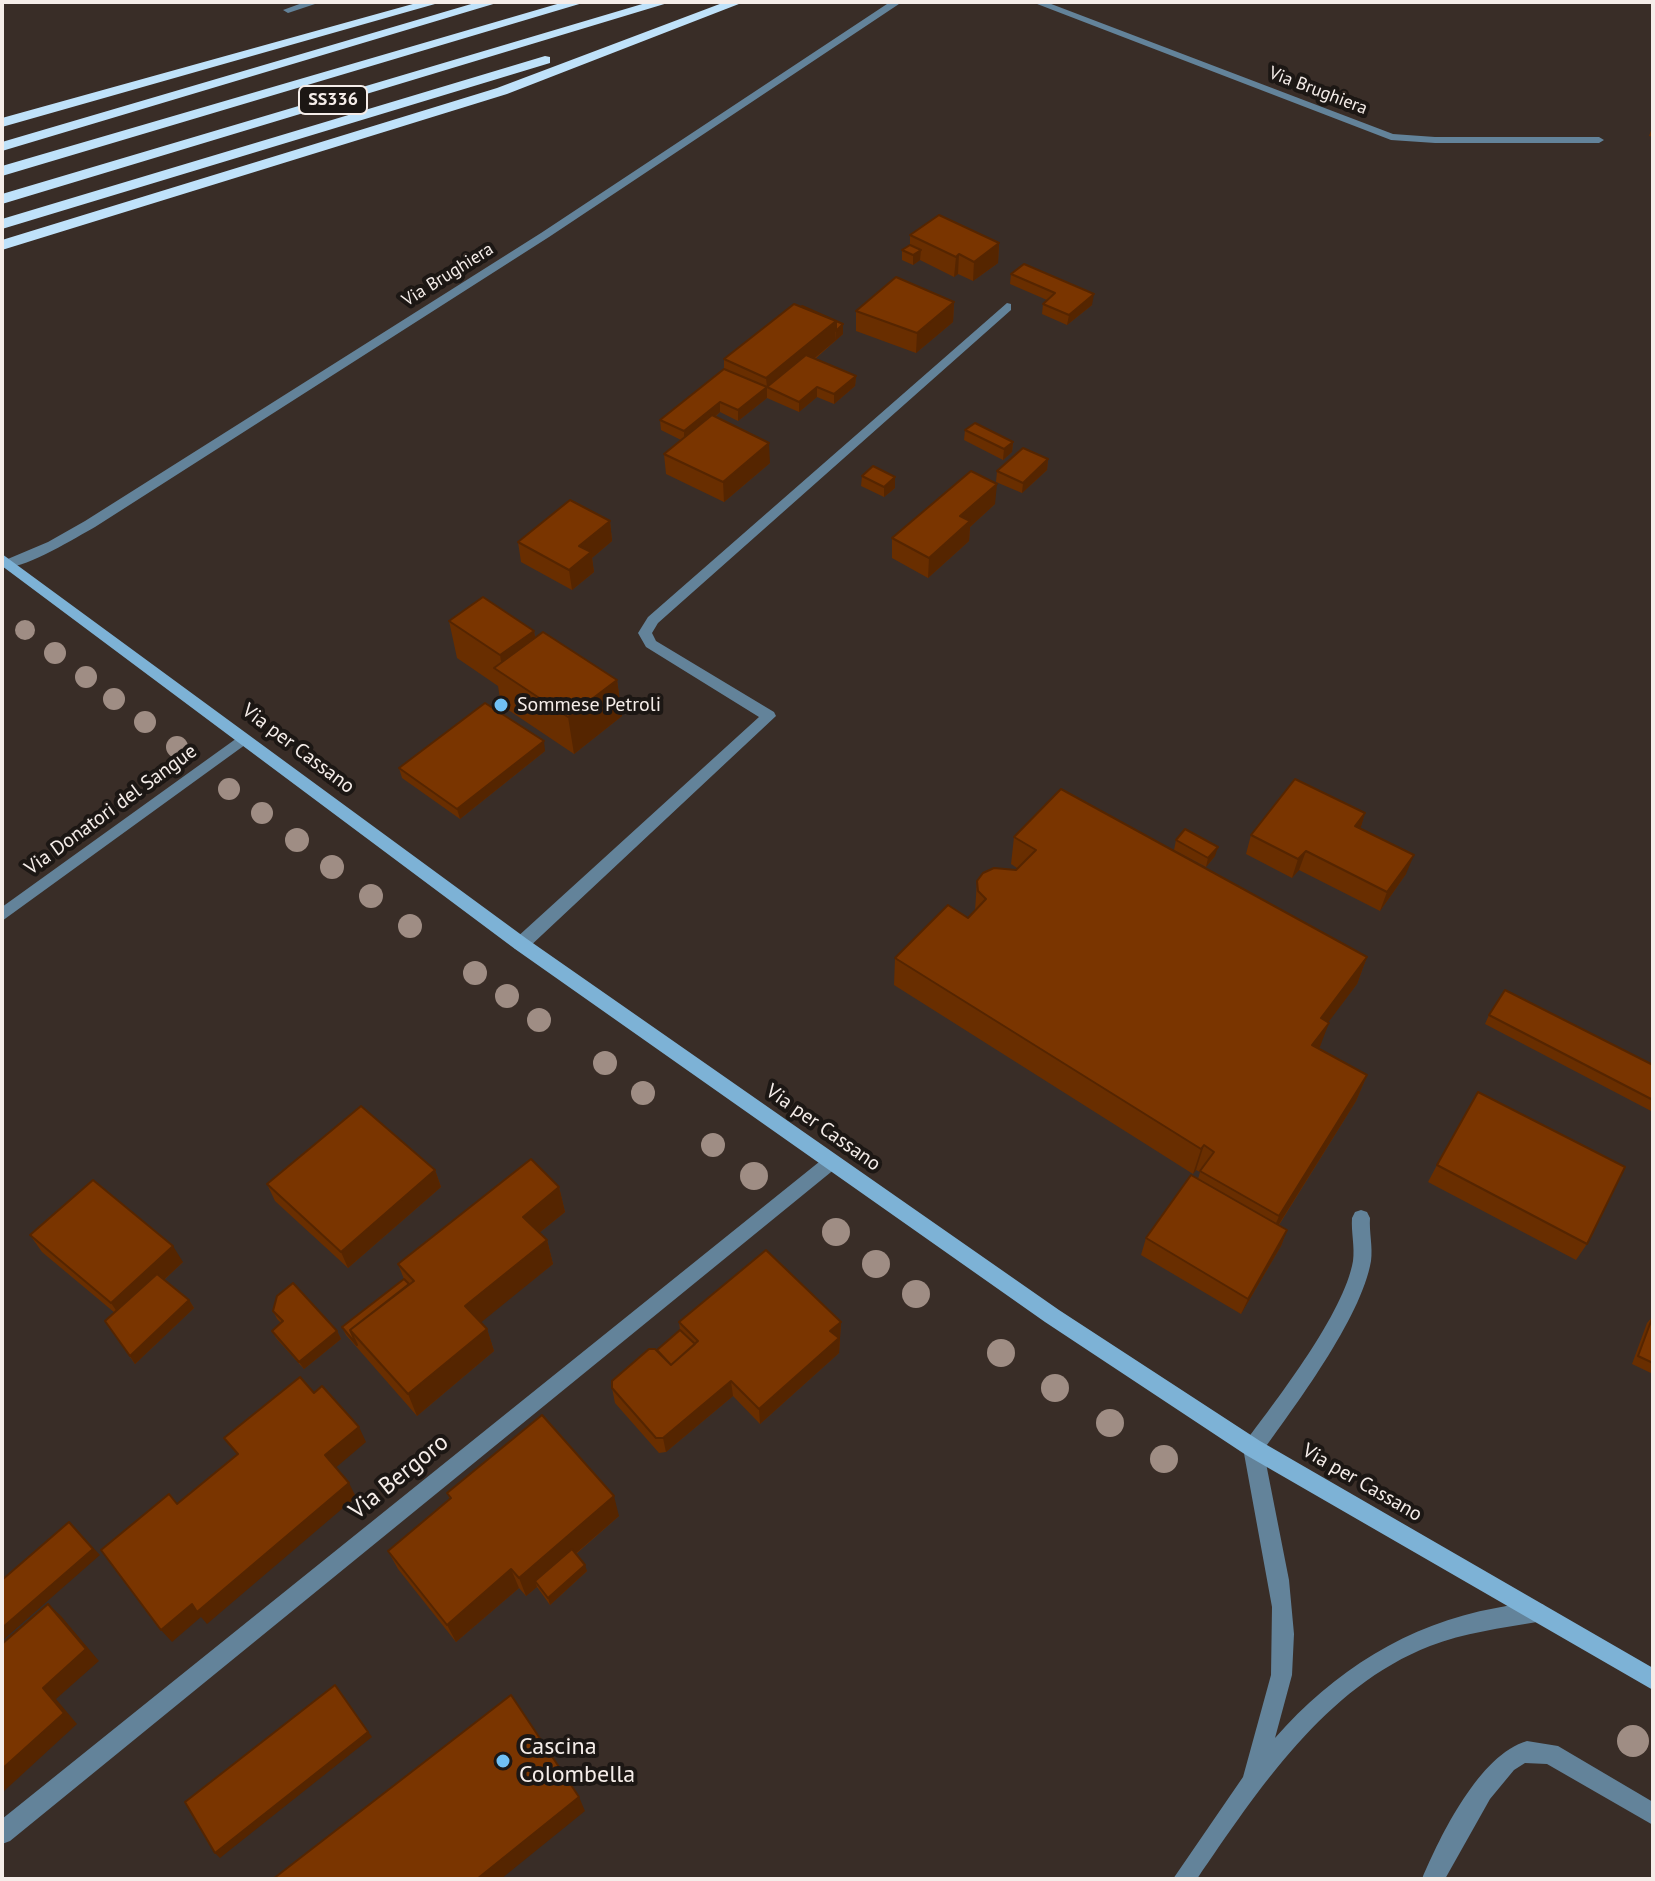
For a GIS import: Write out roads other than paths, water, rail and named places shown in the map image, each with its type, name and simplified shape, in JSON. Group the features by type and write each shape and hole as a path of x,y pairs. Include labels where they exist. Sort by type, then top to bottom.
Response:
{"highway":[{"path":"2,123 435,2"},
{"path":"2,147 493,2"},
{"name":"SS336","path":"2,171 579,2"},
{"name":"SS336","path":"2,199 664,2"},
{"path":"2,224 736,2"},
{"path":"2,245 502,91 736,2"}],"main road":[{"name":"Via per Cassano","path":"4,563 521,944 1065,1325 1253,1448 1653,1680"}],"street":[{"path":"288,10 316,2"},
{"name":"Via Brughiera","path":"4,563 90,524 545,235 897,2"},
{"name":"Via Brughiera","path":"1037,2 1391,137 1599,140"},
{"path":"521,944 769,716 651,644 645,633 653,620 1007,307"},
{"name":"Via Donatori del Sangue","path":"2,915 244,738"},
{"name":"Via Bergoro","path":"2,1833 830,1163"},
{"path":"1250,1783 1283,1665 1284,1627 1280,1575 1262,1505 1253,1448 1287,1402 1351,1295 1362,1262 1361,1218"},
{"path":"1184,1879 1250,1783 1297,1726 1346,1684 1382,1658 1420,1640 1460,1626 1537,1612"},
{"path":"1433,1879 1490,1782 1506,1762 1518,1754 1532,1750 1550,1754 1653,1814"}],"place":[{"name":"Sommese Petroli","path":"501,705"},
{"name":"Cascina Colombella","path":"503,1761"}]}
